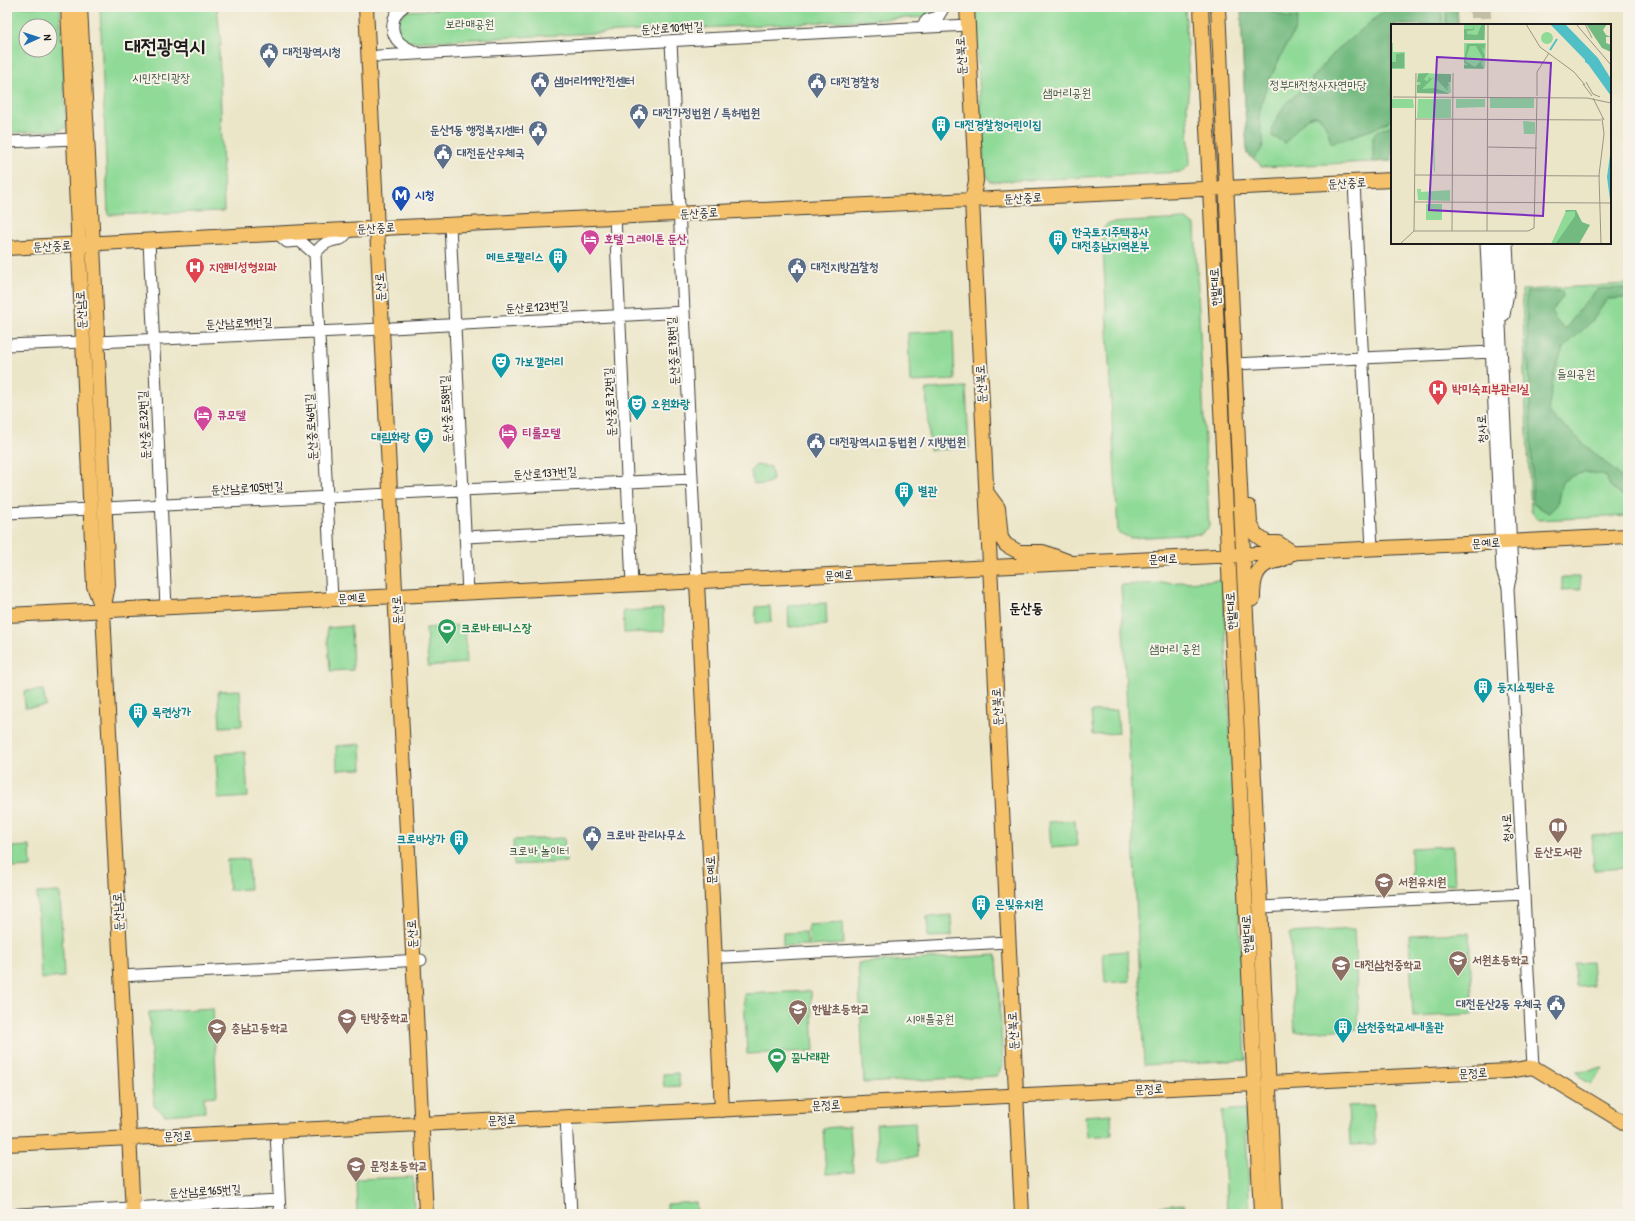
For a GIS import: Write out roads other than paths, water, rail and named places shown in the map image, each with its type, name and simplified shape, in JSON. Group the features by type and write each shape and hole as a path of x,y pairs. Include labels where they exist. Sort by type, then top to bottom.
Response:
{"main road":[{"name":"둔산남로","path":"68,7 74,139 98,342 108,585 103,611 133,1211"},
{"name":"둔산남로","path":"80,7 86,244 83,342 94,586 103,611"},
{"name":"둔산로","path":"366,7 382,228 425,1124 426,1214"},
{"name":"둔산로","path":"375,7 378,56 382,228"},
{"name":"둔산북로","path":"958,7 964,25"},
{"name":"둔산북로","path":"967,7 964,25 976,181 972,200 1022,1214"},
{"name":"한밭대로","path":"1201,7 1261,1214"},
{"name":"한밭대로","path":"1218,7 1245,609 1275,1214"},
{"name":"둔산중로","path":"7,248 382,228 1391,180"},
{"path":"987,493 998,508 1000,530 1006,545 1019,552 1043,552 1071,563"},
{"path":"1240,499 1249,507 1250,523 1256,535 1267,542 1278,543 1294,553 1279,562 1272,562 1259,571 1254,578 1253,599 1245,609"},
{"name":"문예로","path":"7,615 1628,536"},
{"name":"문예로","path":"697,582 722,1110"},
{"path":"1533,1067 1628,1125"},
{"name":"문정로","path":"1269,1083 1508,1072 1533,1067"},
{"name":"문정로","path":"7,1144 1255,1084"},
{"name":"둔산로","path":"425,1124 434,1214"}],"street":[{"path":"403,7 396,14 393,20 395,35 399,42 417,53"},
{"path":"921,27 927,20 938,17 944,7"},
{"name":"둔산로101번길","path":"378,56 964,25"},
{"name":"둔산중로78번길","path":"671,41 697,582"},
{"path":"7,142 74,139"},
{"path":"1354,182 1372,549"},
{"name":"둔산중로72번길","path":"615,217 632,585"},
{"name":"둔산중로58번길","path":"450,225 468,593"},
{"path":"278,234 287,242 300,241 315,254 321,247 332,240 341,239 350,230"},
{"name":"둔산중로32번길","path":"148,241 166,607"},
{"path":"1479,244 1482,291 1496,339"},
{"name":"청사로","path":"1486,244 1496,339 1492,352 1506,542"},
{"name":"청사로","path":"1496,244 1496,339 1506,542 1502,570 1508,588 1533,1067"},
{"path":"1496,339 1509,287 1507,244"},
{"name":"둔산중로46번길","path":"315,254 332,599"},
{"name":"둔산로123번길","path":"387,329 684,312"},
{"name":"둔산남로91번길","path":"98,342 387,329"},
{"path":"7,345 83,342"},
{"path":"1234,364 1492,352"},
{"name":"둔산로137번길","path":"395,493 692,479"},
{"name":"둔산남로105번길","path":"105,508 395,493"},
{"path":"7,513 90,509"},
{"path":"466,537 629,529"},
{"path":"1260,907 1524,894"},
{"path":"715,956 725,957 1009,942"},
{"path":"121,976 417,961"},
{"name":"문정로","path":"1255,1084 1269,1083"},
{"path":"566,1117 570,1214"},
{"path":"276,1132 280,1214"},
{"name":"둔산남로165번길","path":"19,1214 197,1209 279,1200"}],"tunnel":[{"path":"1475,7 1476,24"},
{"path":"1485,7 1486,24"}],"place":[{"name":"대전광역시청","path":"269,69"},
{"name":"샘머리119안전센터","path":"540,98"},
{"name":"대전경찰청","path":"817,99"},
{"name":"대전가정법원 / 특허법원","path":"639,130"},
{"name":"대전경찰청어린이집","path":"941,142"},
{"name":"둔산1동 행정복지센터","path":"538,147"},
{"name":"대전둔산우체국","path":"443,170"},
{"name":"시청","path":"401,212"},
{"name":"호텔 그레이톤 둔산","path":"590,256"},
{"name":"한국토지주택공사 대전충남지역본부","path":"1058,256"},
{"name":"메트로팰리스","path":"558,274"},
{"name":"지앤비성형외과","path":"195,284"},
{"name":"대전지방검찰청","path":"797,284"},
{"name":"가보갤러리","path":"501,379"},
{"name":"박미숙피부관리실","path":"1438,406"},
{"name":"오원화랑","path":"637,421"},
{"name":"큐모텔","path":"203,432"},
{"name":"티롤모텔","path":"508,450"},
{"name":"대림화랑","path":"424,454"},
{"name":"대전광역시고등법원 / 지방법원","path":"816,459"},
{"name":"별관","path":"904,508"},
{"name":"크로바 테니스장","path":"447,645"},
{"name":"둥지쇼핑타운","path":"1483,704"},
{"name":"목련상가","path":"138,729"},
{"name":"둔산도서관","path":"1558,844"},
{"name":"크로바 관리사무소","path":"592,852"},
{"name":"크로바상가","path":"459,856"},
{"name":"서원유치원","path":"1384,899"},
{"name":"은빛유치원","path":"981,921"},
{"name":"서원초등학교","path":"1458,977"},
{"name":"대전삼천중학교","path":"1341,982"},
{"name":"대전둔산2동 우체국","path":"1556,1021"},
{"name":"한밭초등학교","path":"798,1026"},
{"name":"탄방중학교","path":"347,1035"},
{"name":"삼천중학교세내울관","path":"1343,1044"},
{"name":"충남고등학교","path":"217,1045"},
{"name":"꿈나래관","path":"777,1074"},
{"name":"문정초등학교","path":"356,1183"}],"district":[{"name":"대전광역시","path":"165,46"},
{"name":"둔산동","path":"1026,608"}],"park label":[{"name":"보라매공원","path":"470,24"},
{"name":"시민잔디광장","path":"161,78"},
{"name":"정부대전청사자연마당","path":"1318,85"},
{"name":"샘머리공원","path":"1067,93"},
{"name":"들의공원","path":"1576,374"},
{"name":"샘머리 공원","path":"1175,649"},
{"name":"크로바 놀이터","path":"539,851"},
{"name":"시애틀공원","path":"930,1019"}]}
